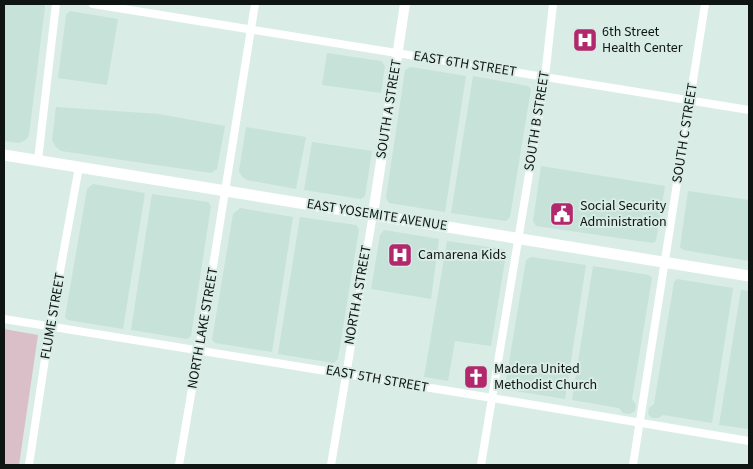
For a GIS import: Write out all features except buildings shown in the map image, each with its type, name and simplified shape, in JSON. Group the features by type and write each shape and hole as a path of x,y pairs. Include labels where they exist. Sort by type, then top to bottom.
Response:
{"main road":[{"name":"EAST YOSEMITE AVENUE","path":"4,155 749,276"}],"street":[{"path":"38,160 56,4"},
{"name":"EAST 6TH STREET","path":"93,4 749,110"},
{"name":"NORTH LAKE STREET","path":"179,465 226,191 255,4"},
{"name":"SOUTH A STREET","path":"373,214 405,4"},
{"name":"SOUTH B STREET","path":"481,465 544,77 553,4"},
{"name":"SOUTH C STREET","path":"633,465 705,4"},
{"name":"FLUME STREET","path":"29,465 50,326 79,167"},
{"name":"NORTH A STREET","path":"331,465 373,214"},
{"name":"EAST 5TH STREET","path":"4,319 749,440"}],"shaded area":[{"path":"4,4 44,4 45,7 29,135 26,140 19,143 4,141"},
{"path":"70,11 118,19 107,85 58,78 66,15"},
{"path":"327,53 381,61 385,66 381,93 322,85"},
{"path":"411,67 466,76 445,212 389,203 386,198 405,70"},
{"path":"473,76 528,86 531,89 510,217 506,221 451,213"},
{"path":"56,107 159,114 225,126 217,169 211,173 61,151 52,140"},
{"path":"246,127 306,137 296,189 247,180 242,177 239,171"},
{"path":"312,142 372,151 365,196 361,199 304,190"},
{"path":"541,166 665,186 656,241 653,243 536,226 533,221"},
{"path":"93,184 145,193 123,329 68,320 65,317 87,189"},
{"path":"688,191 749,200 749,261 683,250 680,247"},
{"path":"152,194 208,202 211,206 191,336 187,339 131,330"},
{"path":"240,208 293,217 272,352 215,343 212,340 233,214"},
{"path":"300,217 356,225 359,229 338,359 334,363 278,354"},
{"path":"384,230 439,239 431,299 371,289 380,235"},
{"path":"447,241 503,249 506,254 491,346 455,341 448,381 424,377"},
{"path":"531,257 586,265 565,399 509,390 505,386 526,260"},
{"path":"593,266 649,275 652,278 632,399 636,405 635,411 630,414 623,413 619,408 572,400"},
{"path":"677,279 733,288 712,423 663,415 658,418 652,418 648,414 649,408 654,404 674,282"},
{"path":"741,290 749,291 749,429 719,425"},
{"path":"4,329 38,335 19,465 4,465"}],"place":[{"name":"6th Street Health Center","path":"585,40"},
{"name":"Social Security Administration","path":"562,214"},
{"name":"Camarena Kids","path":"400,255"},
{"name":"Madera United Methodist Church","path":"476,377"}]}
